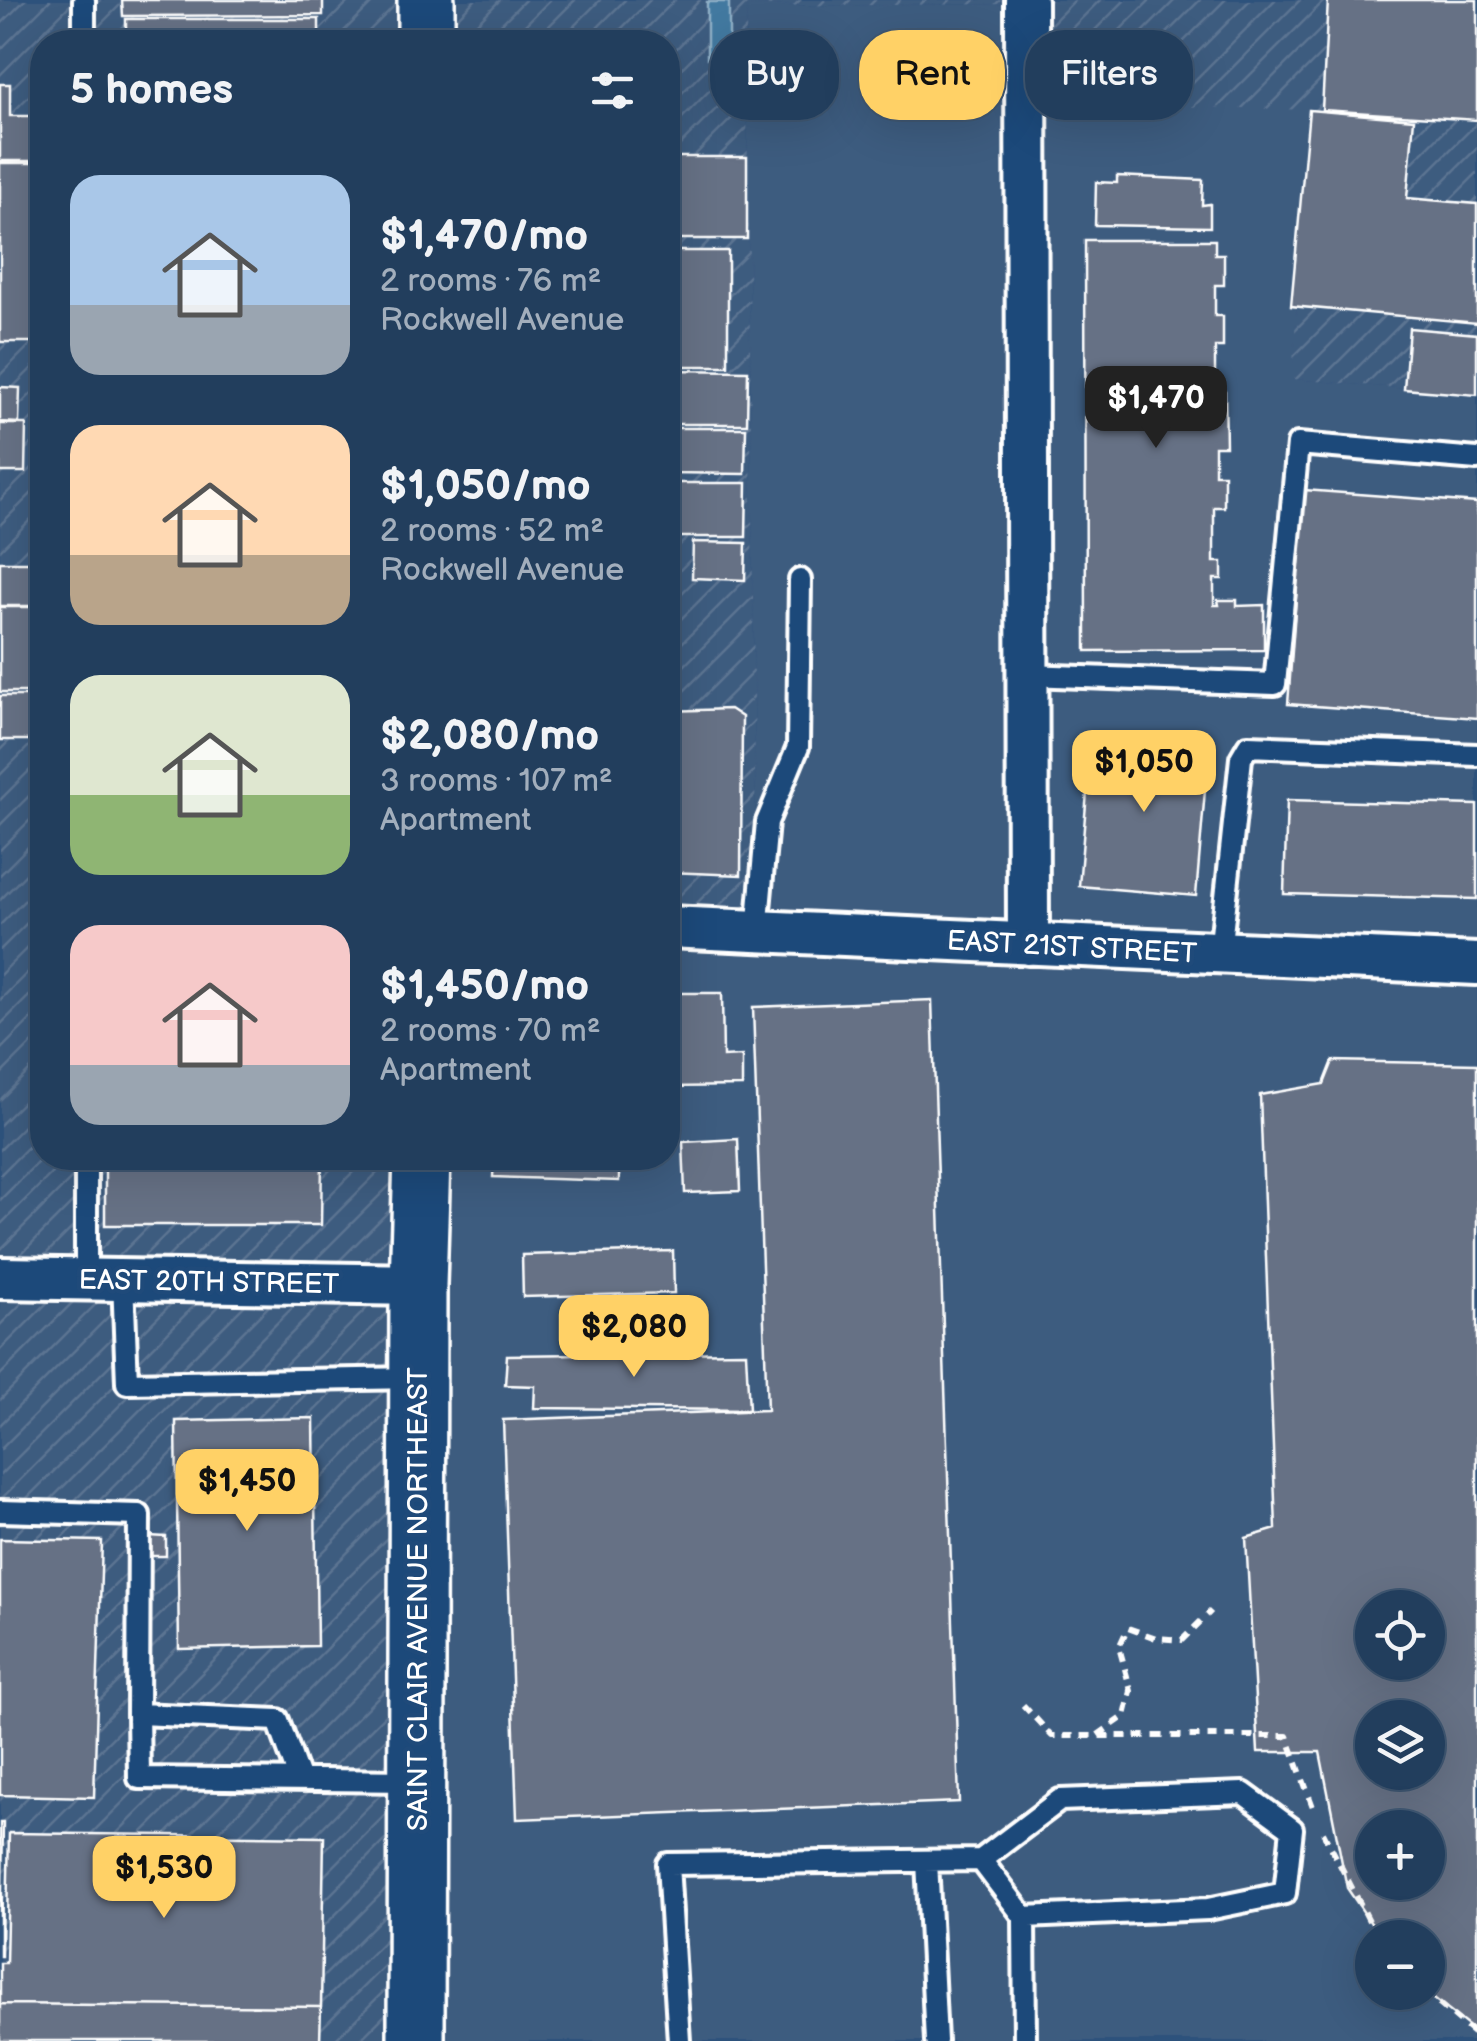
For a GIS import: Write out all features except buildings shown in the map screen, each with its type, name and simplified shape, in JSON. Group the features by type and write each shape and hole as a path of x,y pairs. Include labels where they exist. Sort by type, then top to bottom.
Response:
{"main road":[{"path":"426,0 426,30"},
{"name":"SAINT CLAIR AVENUE NORTHEAST","path":"416,2041 422,1170"}],"street":[{"path":"1026,0 1028,944"},
{"name":"EAST 21ST STREET","path":"680,928 1477,964"},
{"name":"EAST 20TH STREET","path":"0,1278 418,1285"}],"lane":[{"path":"84,0 84,30"},
{"path":"1028,674 1274,684 1298,444 1477,459"},
{"path":"757,931 768,822 798,747 800,580"},
{"path":"1220,953 1240,758 1248,746 1477,755"},
{"path":"88,1170 127,1383 419,1378"},
{"path":"0,1512 139,1514 139,1778 416,1781"},
{"path":"138,1714 278,1720 299,1778"},
{"path":"679,2041 668,1864 982,1860 1060,1800 1243,1793 1292,1829 1286,1892 1208,1909 1024,1917"},
{"path":"982,1860 1024,1917 1025,2041"},
{"path":"927,1861 936,2041"}],"path":[{"path":"1097,1736 1126,1716 1131,1691 1119,1646 1128,1628 1156,1638 1182,1640 1211,1611"},
{"path":"1445,2009 1477,2036"}],"shaded area":[{"path":"0,0 1477,0 1477,395 1292,379 1309,110 1193,107 1193,30 1026,30 1026,4 746,6 746,30 710,30 710,120 747,120 757,931 680,928 680,30 30,30 30,1170 422,1170 416,2041 0,2041"},
{"path":"707,2 729,2 729,30 710,30 707,58"},
{"path":"1026,4 1105,30 1025,30 1025,120 1193,120 1193,59 1308,97 1293,379 1477,395 1477,2041 416,2041 422,1170 680,1170 680,927 757,930 747,120 839,120 839,30 746,30 746,6"}]}
